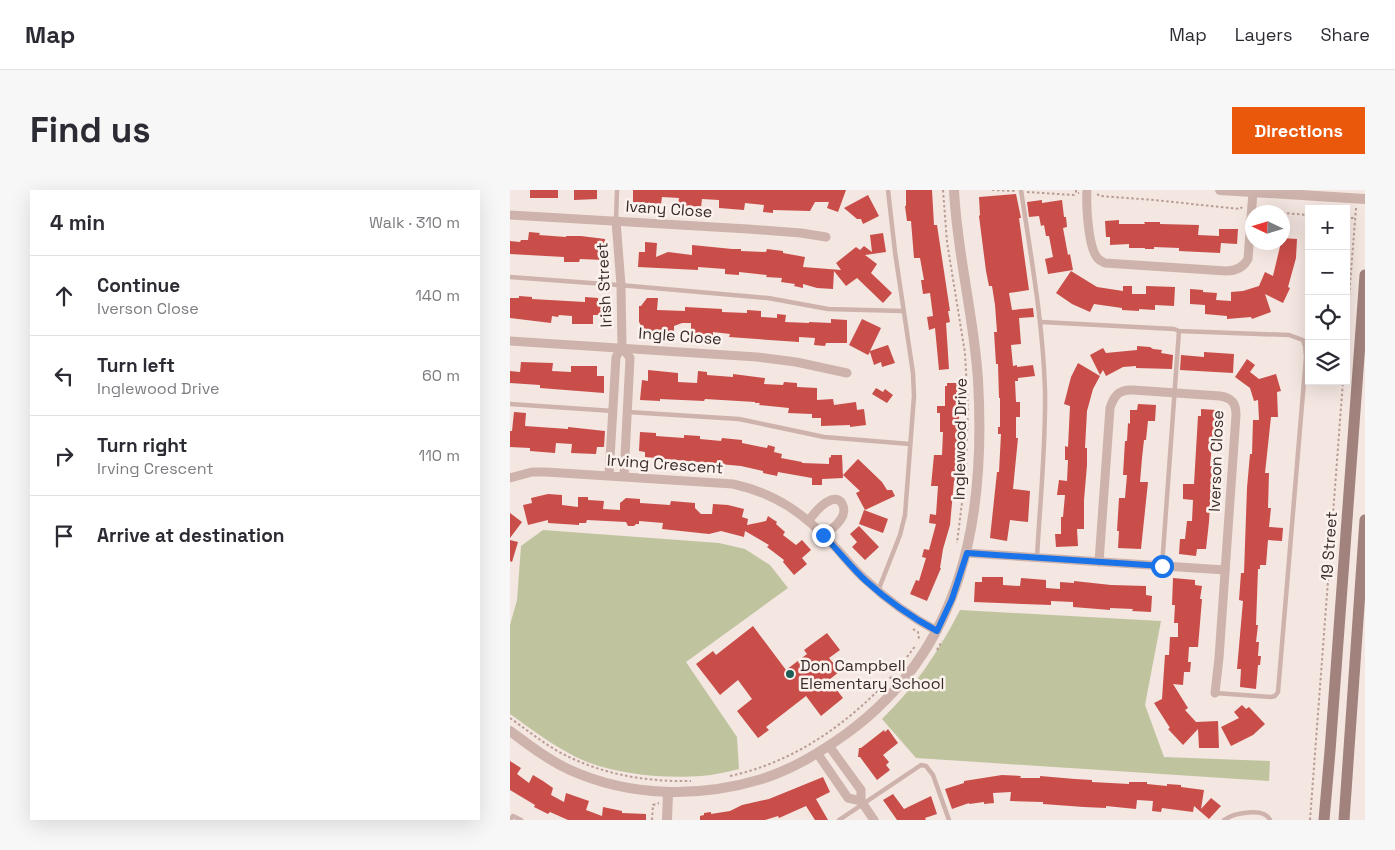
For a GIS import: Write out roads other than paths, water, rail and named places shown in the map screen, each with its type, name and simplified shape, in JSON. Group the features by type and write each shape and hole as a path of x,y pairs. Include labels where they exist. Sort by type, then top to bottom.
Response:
{"main road":[{"name":"19 Street","path":"1324,820 1365,275"},
{"path":"1344,820 1365,520"}],"street":[{"name":"Inglewood Drive","path":"510,731 549,759 588,777 611,785 668,793 704,791 749,783 780,772 829,746 863,721 889,697 923,654 937,631 952,599 967,553 976,493 979,419 975,346 958,243 954,190"},
{"path":"1087,190 1086,203 1092,246 1096,257 1100,261 1105,263 1226,271 1237,270 1248,259 1253,192"},
{"path":"1220,190 1365,199"},
{"name":"Ivany Close","path":"510,215 800,233 826,237"},
{"name":"Irish Street","path":"609,475 616,357 622,347 621,285 616,221"},
{"name":"Ingle Close","path":"510,340 758,357 796,362 846,373"},
{"name":"Irish Street","path":"622,347 630,358 624,476"},
{"name":"Iverson Close","path":"1099,562 1110,408 1114,397 1127,390 1175,392 1228,398 1235,405 1236,415 1215,693"},
{"path":"614,411 628,412"},
{"name":"Irving Crescent","path":"510,478 532,472 609,475 733,484 753,489 782,501 809,520 878,591 904,611 937,631"},
{"path":"809,520 828,501 840,500 844,506 841,519 823,535"},
{"path":"967,553 1225,570"},
{"path":"829,746 861,790 862,803 874,820"},
{"path":"817,753 848,798 862,803"},
{"path":"667,820 668,793"}],"lane":[{"path":"616,221 617,190"},
{"path":"878,591 900,535 905,515 914,396 913,373 903,311 888,190"},
{"path":"1021,191 1041,322 1044,431 1037,557"},
{"path":"510,277 768,298 828,309 903,311"},
{"path":"1041,322 1174,329 1179,331 1288,335 1303,340 1305,346 1305,367 1278,692 1275,696 1271,697 1215,693"},
{"path":"1162,566 1179,331"},
{"path":"510,404 614,411"},
{"path":"628,412 739,419 824,437 910,444"},
{"path":"839,820 921,765 926,766 933,775 949,820"},
{"path":"1224,820 1233,814 1262,813 1268,816 1270,820"},
{"path":"511,817 521,820"}],"place":[{"name":"Don Campbell Elementary School","path":"790,674"}]}
